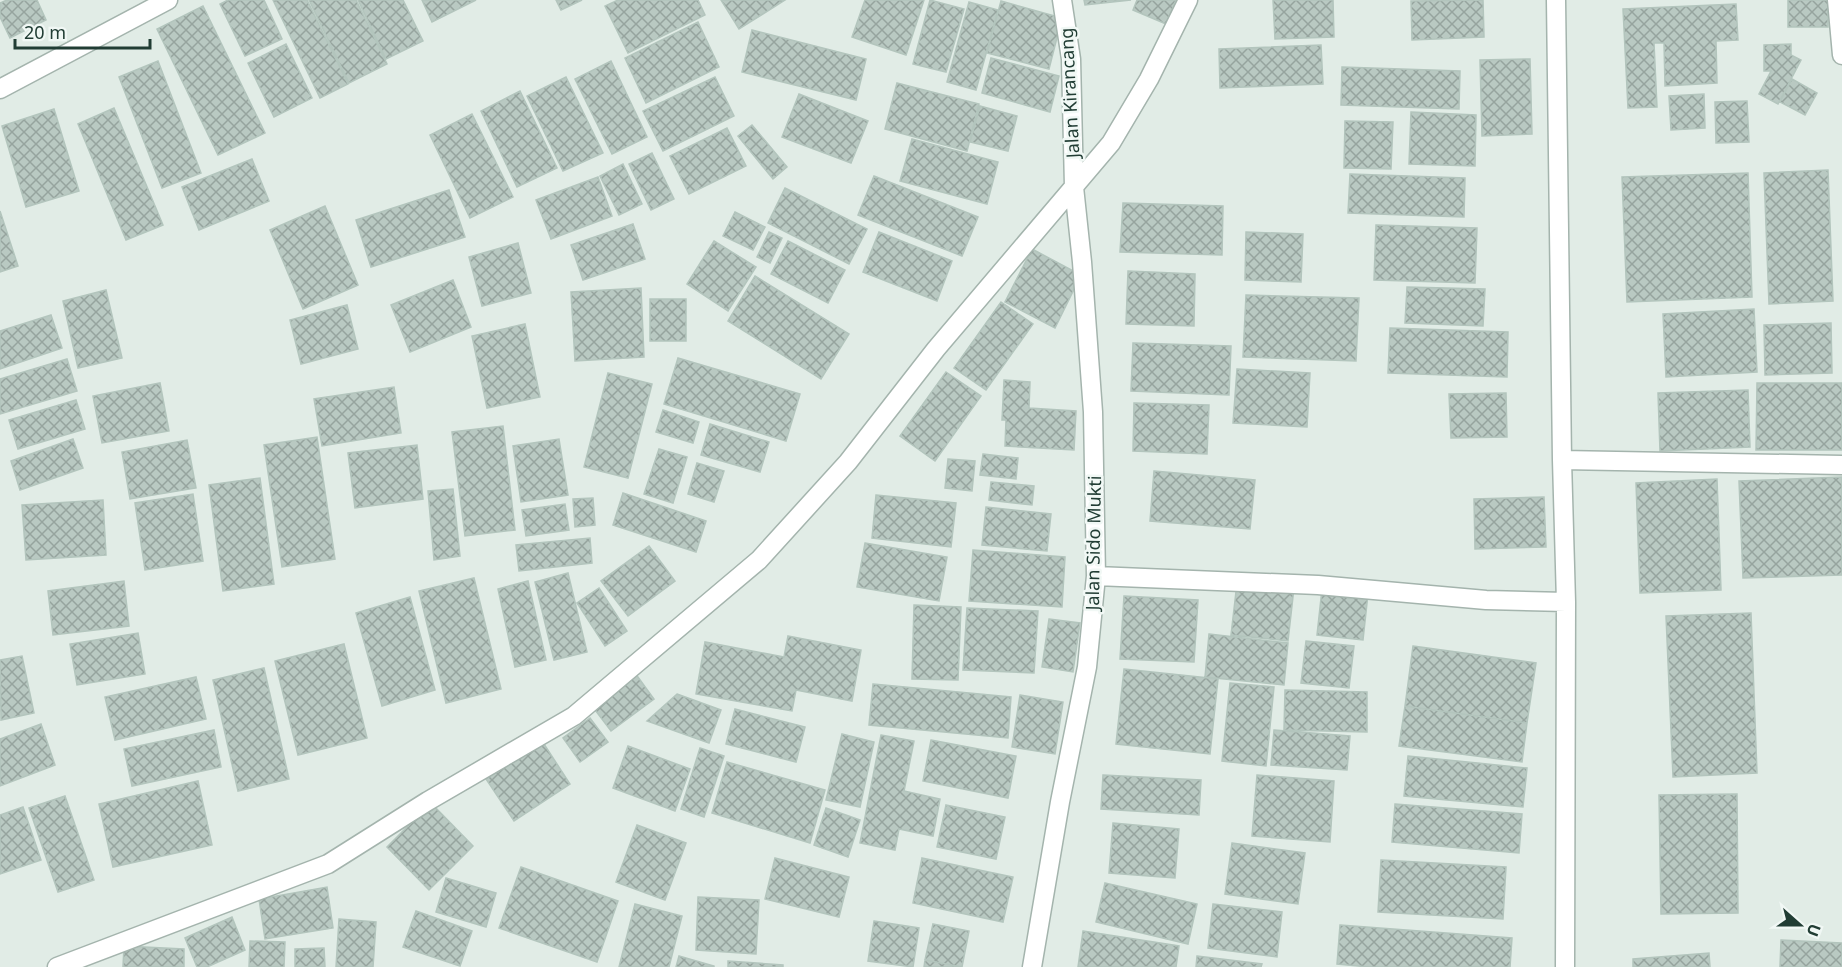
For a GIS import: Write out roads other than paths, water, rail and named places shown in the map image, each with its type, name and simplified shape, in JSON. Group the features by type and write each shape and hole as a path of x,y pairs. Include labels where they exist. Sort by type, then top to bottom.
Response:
{"street":[{"path":"0,89 168,0"},
{"name":"Jalan Kirancang","path":"1062,0 1071,59 1074,187"},
{"path":"57,967 80,964 328,864 428,801 574,716 759,560 848,462 936,349 1110,143 1144,88 1188,0"},
{"path":"1556,0 1566,602 1565,967"},
{"path":"1838,0 1842,55"},
{"name":"Jalan Sido Mukti","path":"1032,967 1060,802 1087,668 1096,576 1093,412 1074,187"},
{"path":"1562,460 1842,465"},
{"path":"1096,576 1318,585 1486,600 1566,602"}]}
